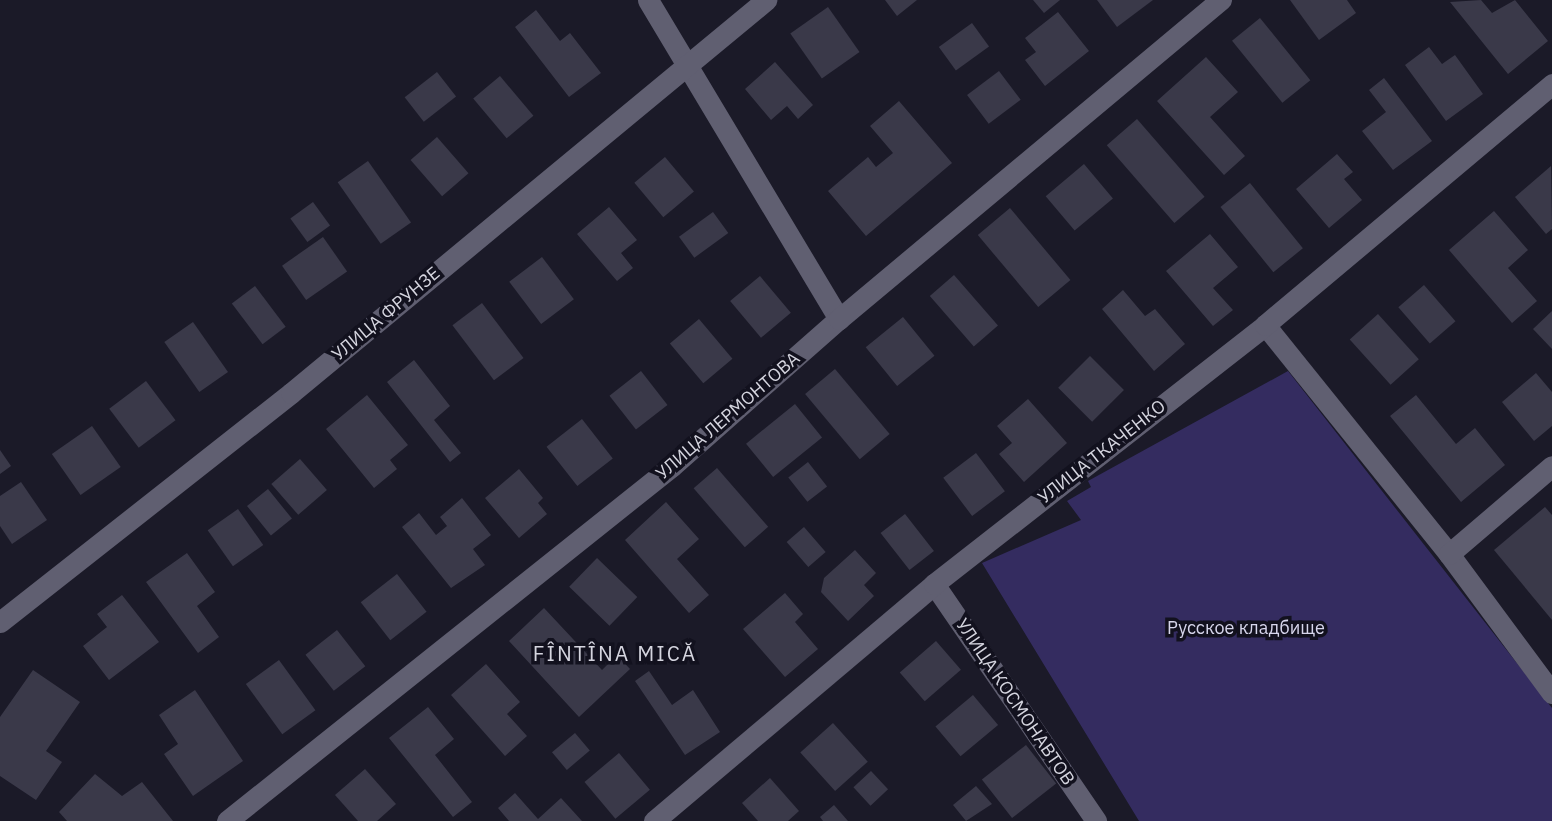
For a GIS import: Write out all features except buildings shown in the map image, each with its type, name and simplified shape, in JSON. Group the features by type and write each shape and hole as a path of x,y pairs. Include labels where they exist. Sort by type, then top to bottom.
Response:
{"street":[{"path":"648,0 839,319"},
{"name":"УЛИЦА ФРУНЗЕ","path":"0,622 291,393 766,0"},
{"name":"УЛИЦА ЛЕРМОНТОВА","path":"227,821 672,466 839,319 1221,0"},
{"name":"УЛИЦА ТКАЧЕНКО","path":"654,821 934,584 1265,325 1552,84"},
{"path":"1265,325 1449,554 1552,693"},
{"path":"1449,554 1552,466"},
{"name":"УЛИЦА КОСМОНАВТОВ","path":"934,584 1084,816"}],"green space":[{"name":"Русское кладбище","path":"1288,371 1552,708 1552,821 1139,821 982,563 1081,520 1067,501 1091,487 1088,481"}],"district":[{"name":"FÎNTÎNA MICĂ","path":"615,653"}]}
